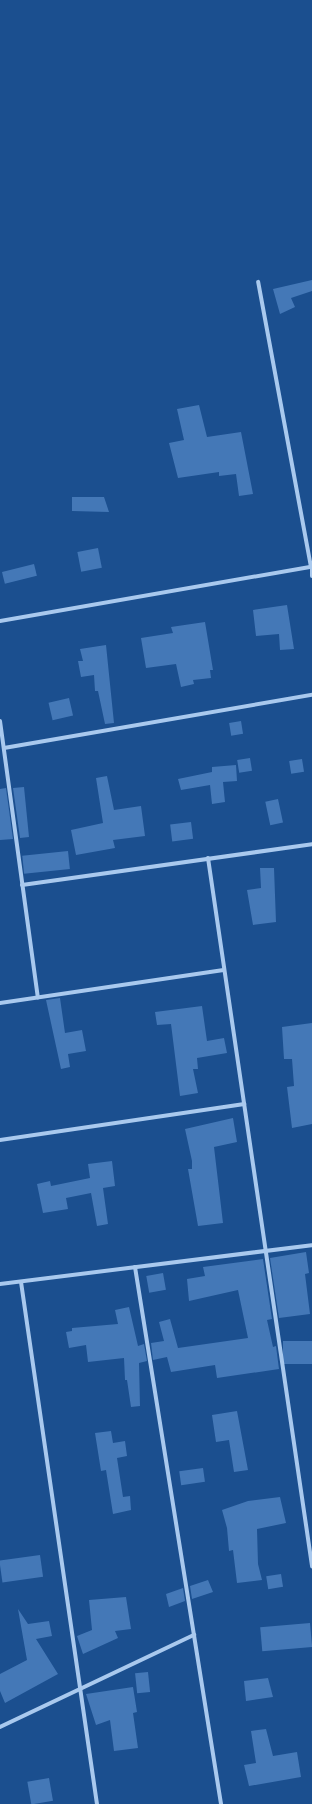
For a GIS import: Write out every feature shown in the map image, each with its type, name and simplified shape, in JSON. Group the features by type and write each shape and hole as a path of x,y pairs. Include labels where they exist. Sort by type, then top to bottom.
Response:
{"street":[{"path":"258,282 312,576"},
{"path":"0,621 311,567"},
{"path":"4,748 312,695"},
{"path":"0,721 38,997"},
{"path":"22,885 312,844"},
{"path":"208,858 312,1566"},
{"path":"0,1003 224,970"},
{"path":"0,1140 244,1104"},
{"path":"0,1284 312,1245"},
{"path":"136,1267 221,1804"},
{"path":"21,1282 96,1804"},
{"path":"0,1727 194,1635"}],"building":[{"path":"312,280 312,291 291,298 295,307 280,314 273,289"},
{"path":"199,405 207,437 241,432 253,494 239,496 236,474 219,476 219,472 178,478 169,443 184,440 177,409"},
{"path":"72,497 104,497 109,512 72,511"},
{"path":"98,548 102,568 81,572 77,552"},
{"path":"34,564 37,576 5,584 2,572"},
{"path":"287,605 294,649 280,650 279,634 256,636 253,610"},
{"path":"205,622 213,670 210,670 211,678 193,680 194,684 181,687 176,664 146,668 141,638 173,633 171,627"},
{"path":"106,645 114,723 105,724 98,691 95,691 94,675 81,677 78,661 83,661 80,649"},
{"path":"69,698 73,716 53,720 49,703"},
{"path":"241,721 243,734 231,736 229,723"},
{"path":"250,758 252,771 239,773 237,760"},
{"path":"302,759 304,772 291,774 289,761"},
{"path":"236,765 237,781 223,782 225,802 212,804 210,785 181,790 178,779 212,772 212,767"},
{"path":"107,776 114,810 141,806 145,836 113,840 115,848 76,855 71,830 103,823 96,778"},
{"path":"24,787 29,837 20,838 13,788"},
{"path":"6,788 13,839 0,840 0,789"},
{"path":"278,799 283,822 270,825 265,802"},
{"path":"191,822 193,839 172,841 170,825"},
{"path":"68,851 70,869 24,874 22,856"},
{"path":"260,868 274,868 276,922 253,925 247,890 261,888"},
{"path":"60,998 65,1033 82,1030 86,1051 68,1054 70,1067 61,1069 46,1000"},
{"path":"202,1006 207,1041 224,1038 227,1053 197,1058 198,1069 193,1069 198,1093 180,1096 171,1024 157,1025 155,1012"},
{"path":"312,1023 312,1124 292,1128 287,1087 294,1086 292,1059 284,1059 282,1027"},
{"path":"233,1118 237,1142 214,1147 223,1223 198,1226 188,1169 192,1169 192,1161 185,1129"},
{"path":"112,1161 115,1186 103,1188 108,1224 97,1226 91,1193 66,1198 68,1209 43,1213 37,1184 50,1181 51,1186 90,1178 88,1164"},
{"path":"306,1252 309,1273 305,1274 310,1314 279,1318 270,1258"},
{"path":"263,1259 272,1319 267,1320 273,1347 276,1346 279,1369 217,1378 215,1365 171,1372 167,1357 153,1360 151,1343 164,1341 159,1322 170,1319 178,1348 248,1338 238,1290 189,1301 187,1279 205,1276 203,1267"},
{"path":"163,1273 166,1290 149,1293 146,1276"},
{"path":"129,1307 138,1346 144,1344 147,1361 139,1363 140,1406 131,1407 127,1380 125,1380 124,1358 88,1362 86,1345 69,1348 66,1332 72,1331 72,1328 118,1324 115,1310"},
{"path":"283,1341 312,1341 312,1364 283,1364"},
{"path":"237,1411 248,1470 234,1472 229,1440 216,1442 212,1415"},
{"path":"111,1431 113,1443 125,1441 127,1456 117,1458 123,1497 130,1496 131,1510 113,1514 106,1470 101,1471 95,1433"},
{"path":"203,1468 205,1482 181,1485 179,1471"},
{"path":"280,1497 286,1523 257,1529 258,1564 262,1580 237,1583 233,1550 229,1551 227,1528 222,1510 248,1501"},
{"path":"40,1555 43,1577 2,1582 0,1561"},
{"path":"281,1574 283,1587 268,1589 266,1576"},
{"path":"208,1580 213,1592 192,1599 190,1586"},
{"path":"183,1588 185,1601 169,1607 166,1594"},
{"path":"126,1597 131,1629 115,1631 118,1638 83,1654 77,1636 92,1630 89,1600"},
{"path":"18,1609 28,1624 49,1621 52,1636 36,1639 58,1674 5,1703 0,1691 0,1674 27,1660"},
{"path":"310,1623 312,1647 262,1651 260,1627"},
{"path":"148,1672 150,1692 137,1693 135,1673"},
{"path":"268,1678 273,1697 246,1701 244,1681"},
{"path":"133,1687 137,1712 133,1713 138,1748 114,1751 110,1720 96,1725 86,1694"},
{"path":"266,1729 273,1756 297,1752 301,1777 249,1786 244,1765 256,1763 251,1731"},
{"path":"49,1778 53,1801 31,1804 27,1782"}]}
